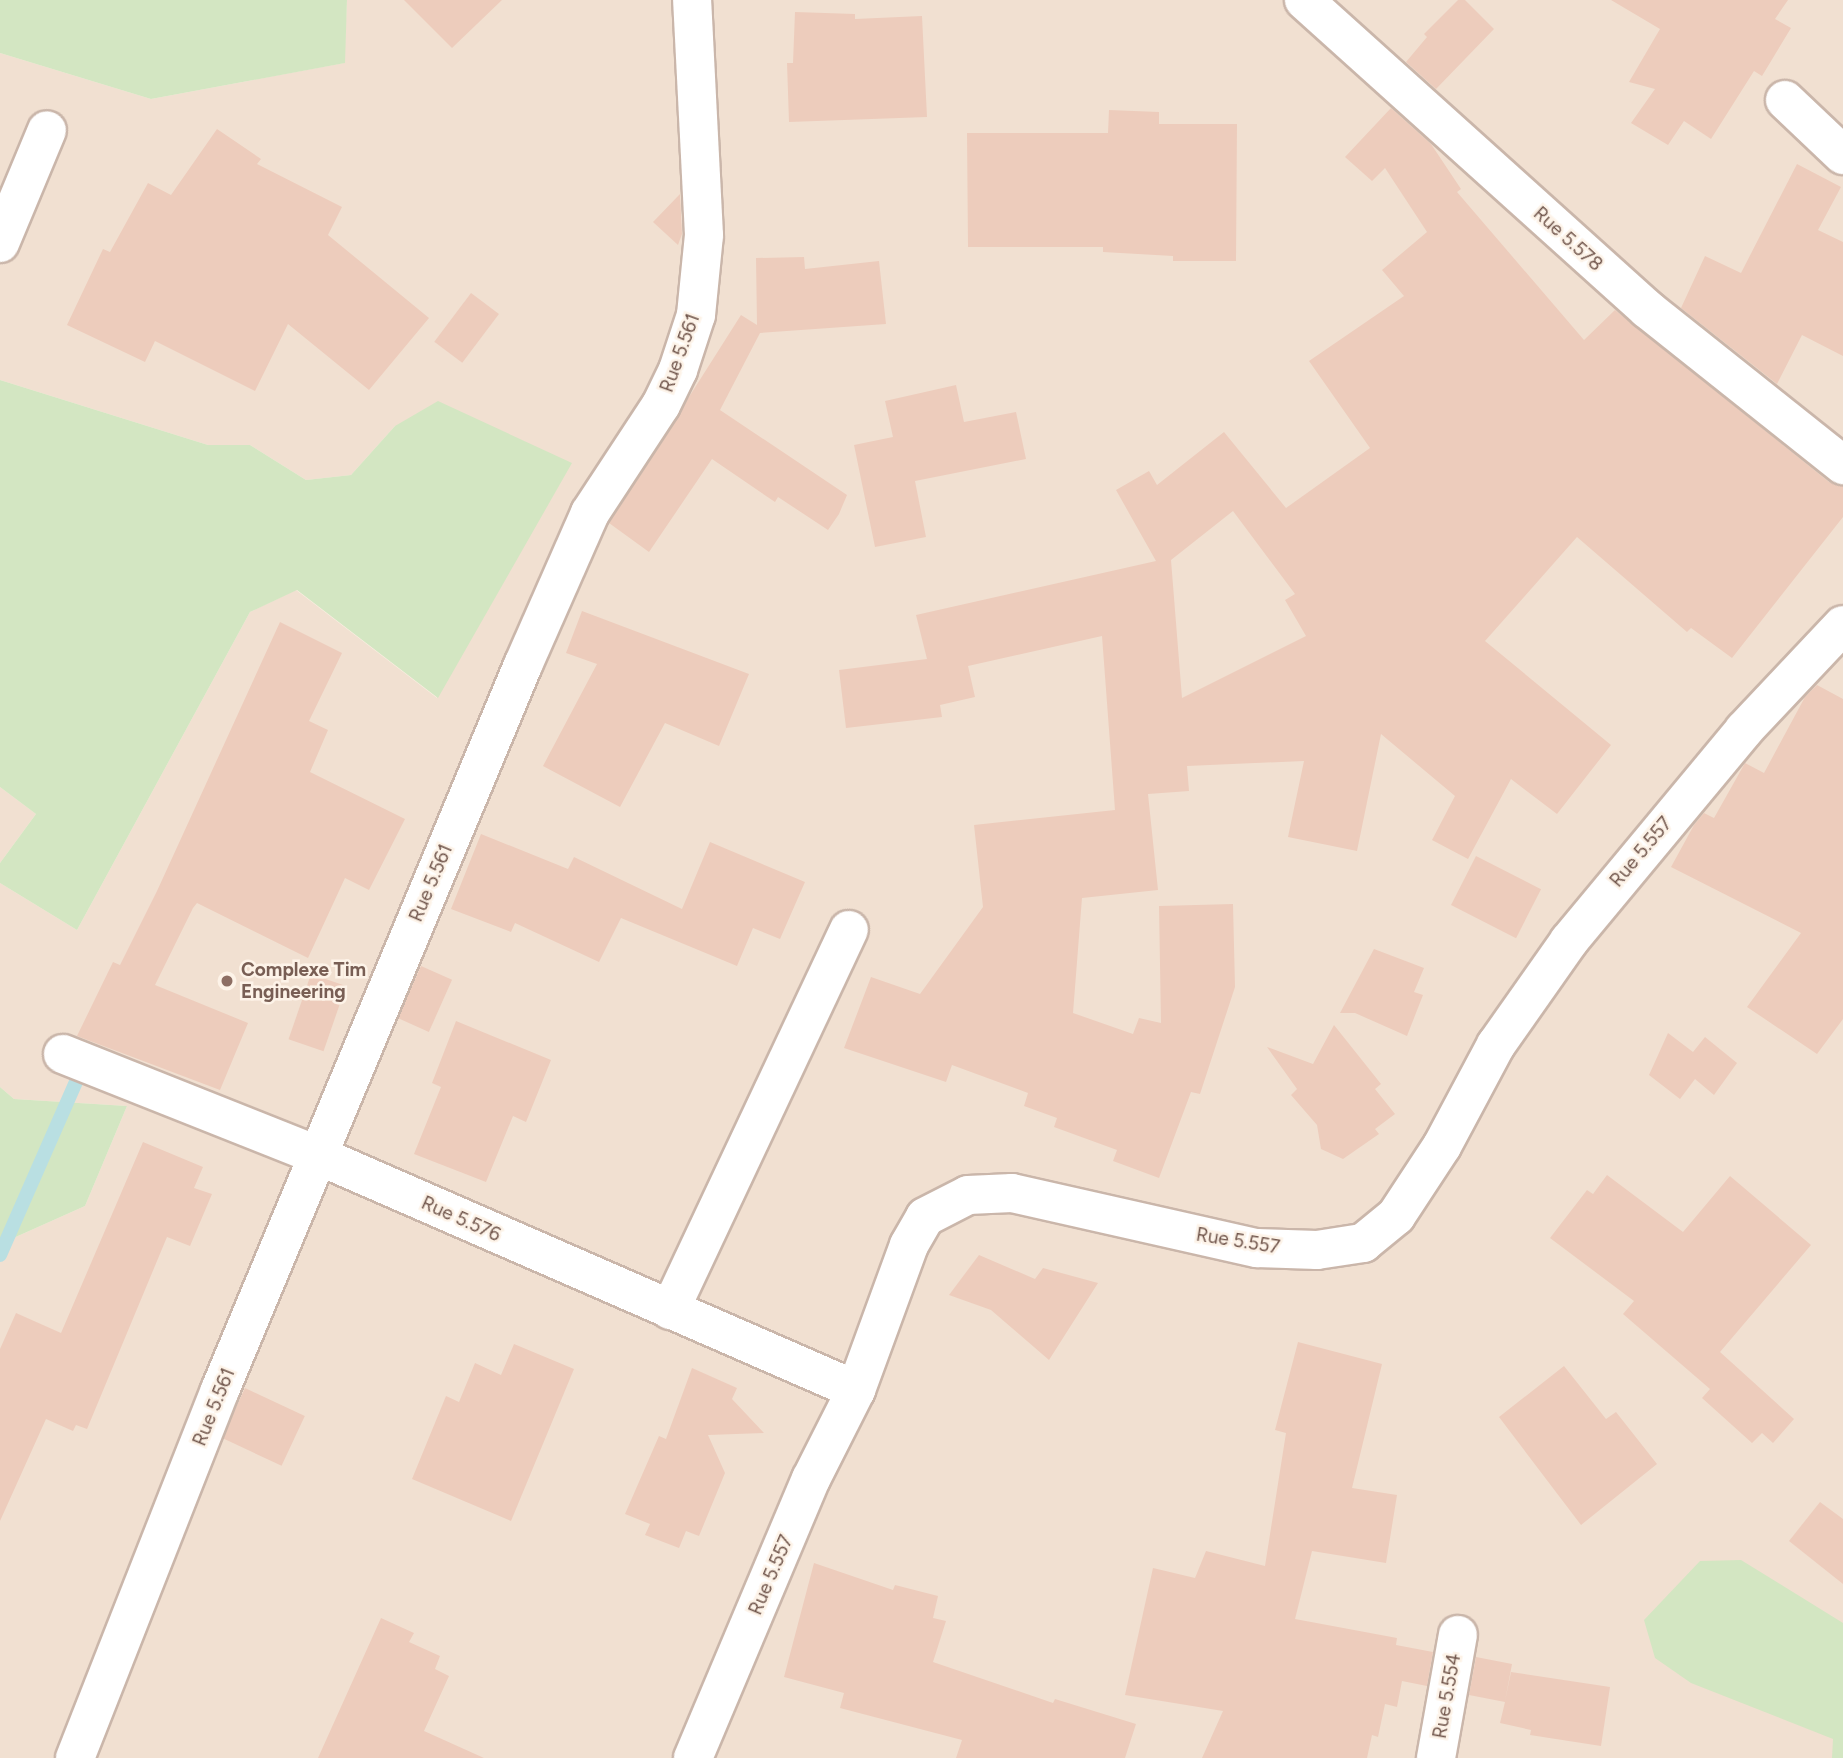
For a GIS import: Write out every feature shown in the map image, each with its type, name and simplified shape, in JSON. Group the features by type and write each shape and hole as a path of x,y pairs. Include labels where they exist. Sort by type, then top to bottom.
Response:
{"street":[{"name":"Rue 5.561","path":"75,1758 317,1155 590,513 661,405 693,326 704,235 692,0"},
{"name":"Rue 5.578","path":"1304,0 1647,309 1843,465"},
{"path":"1785,100 1843,155"},
{"path":"0,243 47,130"},
{"name":"Rue 5.557","path":"693,1758 811,1479 856,1390 916,1230 925,1217 968,1195 1012,1193 1257,1248 1317,1250 1363,1243 1396,1216 1442,1146 1496,1045 1569,942 1744,730 1843,625"},
{"path":"670,1310 849,930"},
{"name":"Rue 5.576","path":"63,1054 317,1155 856,1390"},
{"name":"Rue 5.554","path":"1436,1758 1458,1635"}],"shaded area":[{"path":"347,0 1843,0 1843,1758 0,1758 0,1244 85,1206 127,1106 14,1099 0,1087 0,883 77,930 250,612 296,590 437,698 395,426 351,475 306,480 250,445 208,445 0,380 0,53 151,99 344,63"},
{"path":"0,787 36,814 0,863"}],"green space":[{"path":"0,0 347,0 345,63 151,99 0,53"},
{"path":"0,380 208,445 250,445 306,480 351,475 395,426 438,401 572,463 438,698 297,590 250,612 77,930 0,883 0,863 36,814 0,787"},
{"path":"0,1087 14,1099 127,1106 85,1206 0,1244"},
{"path":"1741,1560 1843,1623 1843,1758 1832,1758 1833,1739 1691,1683 1655,1658 1644,1620 1700,1561"}],"building":[{"path":"404,0 502,0 452,48"},
{"path":"1458,0 1465,0 1494,29 1436,89 1406,62 1427,37 1424,34"},
{"path":"1611,0 1788,0 1775,19 1791,28 1762,76 1754,71 1711,139 1684,121 1668,145 1631,123 1655,89 1629,82 1660,29"},
{"path":"795,12 855,14 855,19 922,16 927,117 789,122 787,63 793,63"},
{"path":"1391,108 1431,144 1461,189 1457,192 1584,340 1615,310 1829,482 1843,486 1843,517 1732,658 1691,628 1687,632 1577,537 1485,641 1611,745 1557,814 1511,779 1468,859 1432,840 1455,796 1381,734 1357,851 1288,837 1304,761 1187,766 1189,791 1148,794 1158,890 1082,898 1073,1013 1133,1034 1139,1018 1161,1023 1159,906 1233,904 1235,987 1200,1094 1191,1092 1159,1178 1113,1161 1117,1150 1054,1127 1057,1118 1024,1106 1028,1093 952,1065 946,1082 844,1048 871,977 920,994 983,907 974,825 1115,810 1102,636 968,666 975,697 940,705 942,717 846,728 839,670 927,659 916,615 1156,561 1116,490 1149,471 1157,485 1224,432 1286,508 1370,448 1309,361 1404,296 1382,270 1427,232 1385,168 1372,181 1345,157","holes":["1233,511 1295,594 1285,600 1306,636 1182,698 1171,560"]},
{"path":"1109,110 1159,112 1159,124 1237,124 1236,261 1173,261 1173,256 1103,252 1103,247 968,247 967,133 1108,133"},
{"path":"217,129 261,159 257,164 342,207 328,235 429,318 369,390 288,324 255,391 155,341 145,362 67,325 103,249 110,252 148,183 171,195"},
{"path":"1797,164 1841,187 1818,230 1843,242 1843,356 1802,335 1777,384 1681,308 1705,256 1741,273"},
{"path":"680,194 682,234 678,245 653,222"},
{"path":"804,257 805,269 879,261 886,324 760,333 720,410 847,495 839,514 828,530 778,497 775,502 712,459 649,552 609,523 741,315 757,325 756,258"},
{"path":"471,293 499,314 462,363 434,342"},
{"path":"956,385 964,422 1016,412 1026,459 915,481 926,537 875,547 854,445 893,437 885,401"},
{"path":"582,611 749,674 719,746 665,723 620,807 543,766 597,664 566,653"},
{"path":"280,622 342,653 309,721 328,730 310,772 405,819 369,890 345,878 308,958 197,903 193,908 155,985 248,1023 220,1090 77,1036 113,962 120,965 157,891"},
{"path":"1817,685 1843,699 1843,1019 1817,1054 1747,1007 1801,933 1671,867 1694,825 1704,813 1714,818 1745,763 1764,773 1805,697"},
{"path":"481,834 568,869 574,857 682,909 710,842 805,882 780,939 753,928 737,966 621,918 599,962 515,923 511,932 451,909"},
{"path":"1476,856 1541,889 1516,938 1451,905"},
{"path":"1374,949 1424,968 1414,992 1423,995 1407,1036 1355,1013 1340,1013"},
{"path":"421,966 452,980 429,1032 398,1018"},
{"path":"311,974 346,986 324,1051 289,1039"},
{"path":"456,1021 551,1060 526,1122 513,1116 486,1182 414,1154 441,1087 432,1083"},
{"path":"1334,1025 1381,1084 1375,1089 1395,1114 1375,1129 1379,1134 1343,1159 1321,1149 1317,1125 1291,1095 1297,1089 1267,1047 1313,1064"},
{"path":"1668,1033 1693,1052 1705,1037 1737,1063 1714,1095 1695,1079 1680,1099 1649,1075"},
{"path":"143,1142 203,1167 194,1188 212,1194 190,1246 167,1237 87,1429 76,1425 73,1431 46,1419 0,1521 0,1349 16,1313 61,1333"},
{"path":"1607,1175 1683,1232 1730,1176 1811,1245 1720,1352 1794,1419 1773,1443 1762,1433 1752,1443 1702,1398 1710,1389 1623,1314 1634,1301 1550,1238 1587,1190 1593,1194"},
{"path":"979,1255 1035,1279 1043,1268 1098,1283 1049,1360 991,1310 949,1295"},
{"path":"1298,1342 1382,1364 1352,1488 1397,1495 1386,1563 1312,1551 1295,1619 1397,1638 1396,1645 1433,1652 1427,1686 1402,1681 1397,1707 1385,1704 1378,1737 1372,1735 1367,1758 1202,1758 1223,1711 1125,1695 1153,1568 1195,1578 1206,1551 1265,1566 1286,1433 1275,1430"},
{"path":"514,1344 574,1369 511,1521 412,1479 446,1396 459,1402 475,1363 501,1375"},
{"path":"1564,1366 1606,1419 1616,1412 1657,1464 1581,1525 1499,1417"},
{"path":"692,1368 737,1388 732,1399 764,1433 708,1435 725,1473 699,1536 686,1531 679,1548 645,1535 650,1524 625,1514 659,1436 666,1439"},
{"path":"245,1388 305,1416 282,1466 222,1438"},
{"path":"1820,1502 1843,1519 1843,1584 1789,1541"},
{"path":"814,1563 893,1590 895,1585 938,1596 933,1618 946,1621 933,1662 1053,1703 1055,1699 1136,1724 1125,1758 956,1758 962,1740 840,1708 844,1693 784,1677"},
{"path":"381,1618 414,1633 409,1642 440,1656 435,1669 449,1676 424,1731 484,1758 318,1758"},
{"path":"1476,1657 1512,1664 1505,1701 1511,1672 1610,1687 1601,1746 1530,1735 1531,1730 1500,1723 1505,1702 1469,1695"}],"waterway":[{"path":"0,1255 79,1075"}],"place":[{"name":"Complexe Tim Engineering","path":"227,981"}]}
